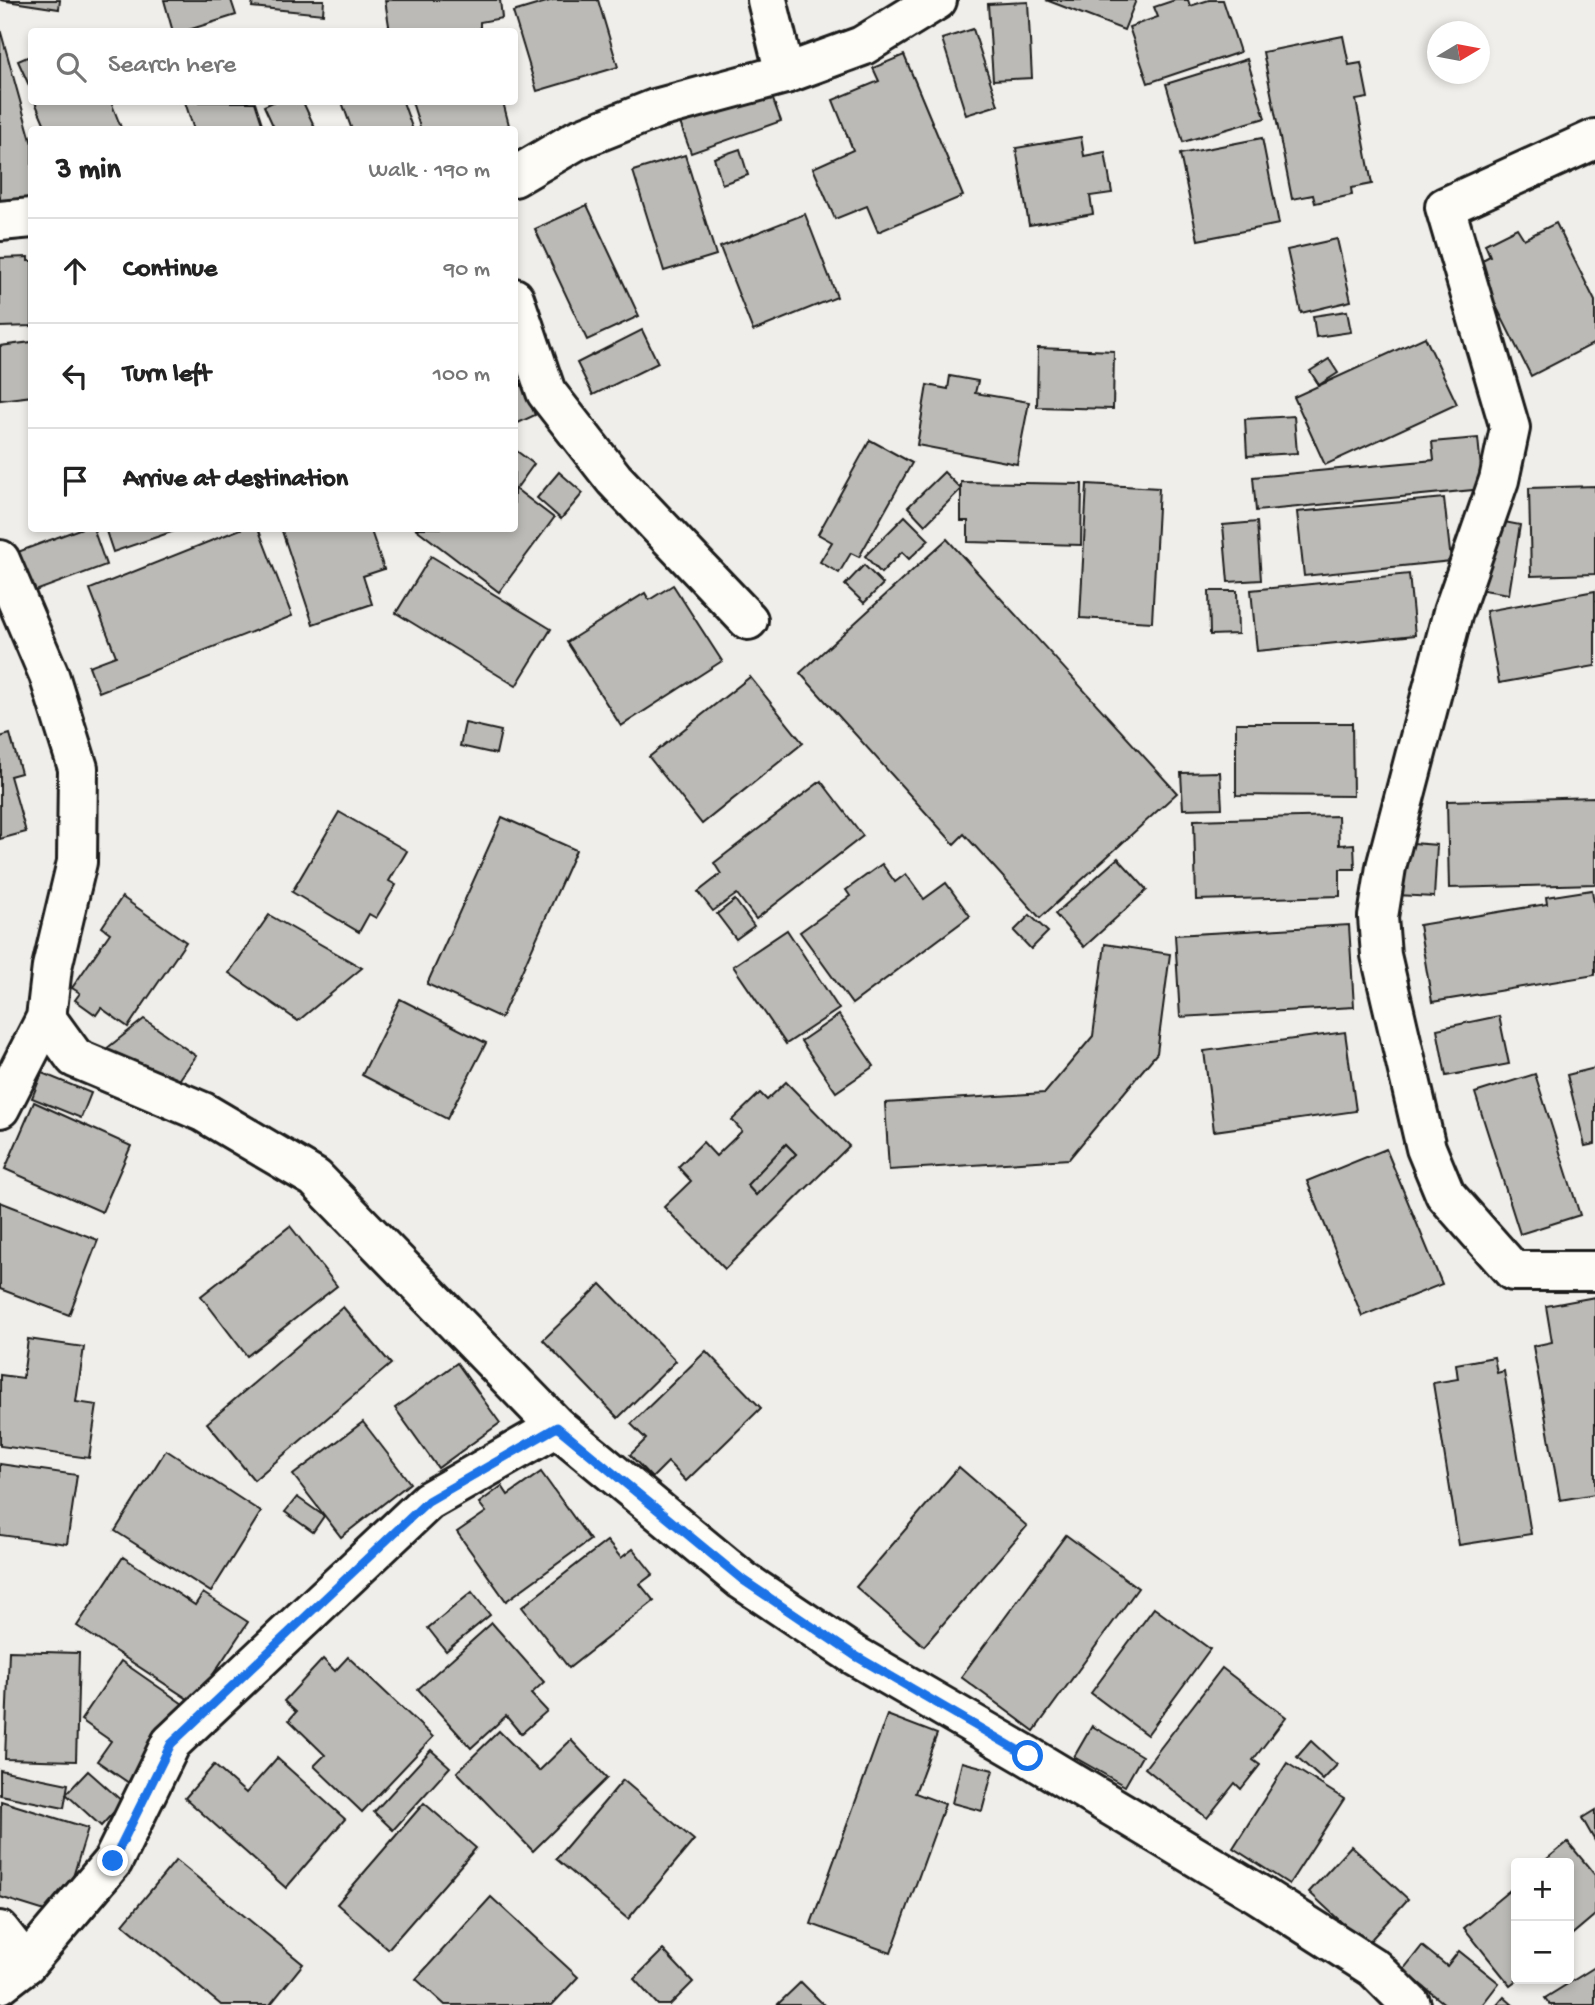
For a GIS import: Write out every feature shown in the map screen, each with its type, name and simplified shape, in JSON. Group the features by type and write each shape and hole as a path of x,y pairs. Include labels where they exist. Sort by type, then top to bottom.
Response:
{"street":[{"path":"766,0 785,74"},
{"path":"518,175 577,140 655,109 785,74 862,46 937,0"},
{"path":"1595,139 1445,206 1510,428 1499,480 1453,612 1433,683 1386,867 1378,917 1381,955 1426,1148 1445,1194 1513,1272 1595,1271"},
{"path":"0,221 28,218"},
{"path":"518,310 545,393 614,479 748,620"},
{"path":"0,560 49,676 79,768 77,862 52,967 46,1018 0,1108"},
{"path":"46,1018 75,1058 203,1112 315,1178 557,1427 754,1588 854,1655 1258,1894 1374,1968 1411,2005"},
{"path":"13,1974 113,1861 171,1744 428,1501 557,1427"},
{"path":"0,1931 13,1974"}],"building":[{"path":"0,0 60,0 59,9"},
{"path":"164,0 231,0 236,15 195,28 172,28"},
{"path":"253,0 324,0 323,14 252,7"},
{"path":"385,0 500,0 502,18 480,22 480,28 389,28"},
{"path":"553,0 598,0 618,67 537,91 513,12"},
{"path":"1046,0 1136,0 1124,30"},
{"path":"1175,0 1188,0 1190,6 1209,0 1223,0 1240,52 1148,83 1129,27 1158,17 1154,7"},
{"path":"1028,2 1032,78 993,80 988,4"},
{"path":"0,29 28,130 28,202 0,210"},
{"path":"973,29 998,105 966,115 942,39"},
{"path":"1343,36 1349,65 1361,63 1368,98 1356,100 1372,184 1351,188 1352,195 1315,203 1313,195 1292,199 1263,52"},
{"path":"904,55 963,196 878,232 867,206 835,219 813,168 853,150 833,100 879,81 873,68"},
{"path":"28,57 28,83 18,61"},
{"path":"1247,59 1265,118 1183,142 1166,84"},
{"path":"769,89 781,121 691,153 679,120"},
{"path":"36,105 112,105 120,126 45,126"},
{"path":"186,105 256,105 263,126 193,126"},
{"path":"304,105 314,126 273,126 264,106"},
{"path":"343,105 404,105 412,126 351,126"},
{"path":"413,105 504,105 509,125 506,126 420,126"},
{"path":"1081,137 1084,156 1105,152 1112,193 1090,196 1093,214 1029,225 1016,148"},
{"path":"1262,138 1279,224 1198,240 1180,154"},
{"path":"740,149 748,175 722,184 714,158"},
{"path":"685,155 716,255 664,271 633,171"},
{"path":"587,205 639,316 587,340 535,229"},
{"path":"805,214 837,297 753,331 720,247"},
{"path":"1556,223 1595,301 1595,343 1531,376 1475,264 1490,256 1485,244 1517,228 1524,239"},
{"path":"1337,239 1351,301 1301,313 1287,250"},
{"path":"28,257 28,326 0,327 0,258"},
{"path":"1347,311 1351,332 1316,337 1313,316"},
{"path":"642,330 658,363 593,395 577,363"},
{"path":"1425,337 1457,404 1325,465 1294,397"},
{"path":"28,342 28,396 0,400 0,346"},
{"path":"1038,348 1114,351 1113,409 1037,407"},
{"path":"1329,359 1338,373 1319,385 1310,371"},
{"path":"950,376 978,381 975,393 1029,402 1017,464 917,445 927,385 948,389"},
{"path":"522,384 535,415 518,423 518,386"},
{"path":"1294,416 1297,453 1247,456 1245,419"},
{"path":"1478,438 1483,489 1256,511 1253,477 1434,460 1432,442"},
{"path":"870,440 912,463 859,557 851,553 839,573 820,562 832,542 818,534"},
{"path":"518,452 534,464 518,486"},
{"path":"559,472 583,493 561,519 537,498"},
{"path":"944,472 961,489 925,525 908,507"},
{"path":"961,482 1082,484 1081,545 968,542 968,521 961,521"},
{"path":"1087,484 1159,488 1152,622 1080,618"},
{"path":"1595,486 1595,574 1531,576 1529,488"},
{"path":"518,491 554,518 499,592 420,532 518,532"},
{"path":"1444,498 1451,561 1304,576 1297,512"},
{"path":"905,516 929,540 909,559 902,552 881,573 865,556"},
{"path":"1489,519 1520,525 1509,594 1477,589"},
{"path":"1257,522 1261,580 1228,582 1223,525"},
{"path":"71,532 94,532 106,565 22,596 7,556"},
{"path":"106,532 171,532 113,552"},
{"path":"233,532 260,532 292,616 99,692 89,666 116,656 90,589"},
{"path":"282,532 371,532 384,569 363,576 372,604 313,624"},
{"path":"947,539 1177,793 1040,918 964,834 954,844 800,673"},
{"path":"431,556 551,629 516,686 396,613"},
{"path":"864,565 883,584 864,603 845,585"},
{"path":"1409,574 1415,635 1257,651 1251,590"},
{"path":"673,585 722,661 621,726 567,642 645,593 649,600"},
{"path":"1209,591 1237,591 1238,634 1210,635"},
{"path":"1595,591 1595,666 1499,683 1486,611"},
{"path":"750,677 803,743 702,824 649,757"},
{"path":"465,723 501,731 496,754 460,746"},
{"path":"1236,723 1352,723 1353,796 1236,795"},
{"path":"10,734 21,773 10,776 26,832 0,839 0,737"},
{"path":"1220,772 1222,808 1183,809 1181,773"},
{"path":"821,781 863,836 756,919 737,894 713,911 698,892 721,874 714,863"},
{"path":"1595,797 1595,884 1449,888 1447,801"},
{"path":"339,812 407,851 389,881 396,885 376,918 369,914 359,932 292,892"},
{"path":"1338,816 1339,845 1354,844 1355,869 1340,869 1340,896 1196,900 1194,820"},
{"path":"502,817 576,850 501,1018 427,984"},
{"path":"1400,842 1437,845 1434,897 1397,895"},
{"path":"1118,858 1147,890 1084,947 1055,914"},
{"path":"882,864 895,882 906,874 924,899 946,883 970,916 852,1004 800,932 850,896 846,890"},
{"path":"1592,890 1595,909 1595,975 1432,1002 1419,925 1547,904 1546,897"},
{"path":"122,897 186,942 128,1027 101,1008 96,1015 75,1000 80,993 72,988 110,933 102,927"},
{"path":"735,900 754,926 736,939 717,914"},
{"path":"269,915 362,968 298,1021 229,973"},
{"path":"1030,915 1048,932 1031,949 1014,931"},
{"path":"1349,925 1354,1007 1180,1017 1175,935"},
{"path":"787,930 839,1009 786,1044 733,966"},
{"path":"1105,944 1170,954 1157,1053 1069,1159 889,1170 885,1103 1045,1093 1093,1036"},
{"path":"400,999 486,1043 447,1119 362,1075"},
{"path":"839,1015 874,1066 836,1092 801,1041"},
{"path":"1499,1016 1509,1064 1446,1076 1437,1029"},
{"path":"144,1019 196,1056 173,1089 101,1053"},
{"path":"1345,1032 1356,1111 1214,1131 1204,1051"},
{"path":"1595,1068 1595,1144 1585,1146 1567,1075"},
{"path":"42,1073 91,1093 81,1118 32,1098"},
{"path":"1535,1074 1580,1215 1520,1234 1475,1093"},
{"path":"786,1082 849,1146 725,1269 664,1207 691,1181 678,1167 703,1142 716,1156 742,1131 732,1120 760,1093 767,1100","holes":["786,1144 796,1154 756,1195 747,1185"]},
{"path":"34,1102 131,1146 102,1212 5,1169"},
{"path":"786,1144 796,1154 756,1195 747,1185"},
{"path":"1386,1149 1442,1284 1362,1316 1307,1181"},
{"path":"0,1202 98,1240 69,1315 0,1289"},
{"path":"290,1226 337,1286 247,1356 201,1296"},
{"path":"601,1284 676,1361 618,1418 543,1340"},
{"path":"1595,1297 1595,1494 1560,1500 1533,1346 1552,1342 1546,1306"},
{"path":"343,1307 391,1364 254,1480 207,1423"},
{"path":"28,1339 84,1347 76,1402 97,1405 89,1458 0,1446 0,1375 23,1378"},
{"path":"706,1351 761,1408 686,1481 668,1462 652,1478 630,1455 646,1439 631,1424"},
{"path":"1494,1357 1497,1373 1504,1371 1531,1534 1459,1545 1433,1383 1458,1379 1456,1364"},
{"path":"457,1363 500,1423 438,1468 395,1408"},
{"path":"363,1422 410,1483 341,1537 293,1475"},
{"path":"166,1450 261,1512 211,1592 115,1531"},
{"path":"0,1464 77,1475 67,1544 0,1535"},
{"path":"959,1467 1027,1526 924,1646 856,1587"},
{"path":"541,1472 590,1540 506,1601 457,1532 486,1512 479,1503 502,1486 508,1495"},
{"path":"297,1497 324,1516 313,1532 285,1512"},
{"path":"1066,1535 1138,1588 1034,1731 961,1677"},
{"path":"607,1541 621,1558 633,1549 653,1574 640,1584 654,1601 569,1668 522,1607"},
{"path":"123,1557 195,1605 203,1593 248,1622 194,1703 77,1626"},
{"path":"472,1592 490,1615 446,1651 428,1628"},
{"path":"1154,1608 1210,1649 1147,1735 1091,1693"},
{"path":"492,1623 544,1682 531,1694 547,1711 521,1734 506,1716 471,1748 418,1689"},
{"path":"9,1651 79,1653 76,1761 5,1759"},
{"path":"348,1657 433,1737 362,1812 314,1766 325,1755 289,1720 296,1712 284,1701 323,1659 335,1671"},
{"path":"121,1661 183,1704 129,1783 97,1761 111,1741 81,1720"},
{"path":"1222,1668 1286,1717 1253,1760 1260,1765 1241,1789 1235,1783 1207,1818 1145,1768"},
{"path":"887,1715 937,1734 915,1793 945,1804 891,1953 811,1924"},
{"path":"1092,1726 1142,1756 1125,1786 1074,1757"},
{"path":"499,1731 539,1771 571,1740 607,1778 533,1851 457,1772"},
{"path":"1311,1741 1337,1765 1323,1780 1297,1757"},
{"path":"431,1750 450,1767 393,1830 374,1812"},
{"path":"277,1758 345,1819 286,1888 185,1798 214,1765 246,1793"},
{"path":"962,1762 993,1770 982,1811 952,1803"},
{"path":"1287,1763 1344,1799 1289,1884 1233,1848"},
{"path":"0,1770 68,1784 64,1808 0,1795"},
{"path":"88,1771 123,1802 101,1826 66,1794"},
{"path":"623,1780 694,1840 628,1919 556,1859"},
{"path":"1,1801 88,1828 61,1916 0,1897"},
{"path":"424,1803 476,1848 388,1949 337,1904"},
{"path":"1595,1810 1595,1841 1582,1818"},
{"path":"1568,1842 1595,1875 1595,1915 1574,1933 1574,1858 1548,1858"},
{"path":"1351,1846 1408,1899 1366,1945 1309,1892"},
{"path":"176,1860 303,1964 270,2005 221,2005 123,1924"},
{"path":"1511,1889 1511,1984 1510,1985 1464,1928"},
{"path":"491,1897 578,1977 552,2005 445,2005 416,1979"},
{"path":"1422,1946 1447,1966 1459,1951 1499,1983 1482,2005 1446,2005 1403,1970"},
{"path":"663,1950 693,1982 670,2005 658,2005 634,1979"},
{"path":"1595,1967 1595,2005 1550,2005 1545,1998 1568,1984 1574,1984 1574,1980"},
{"path":"801,1982 824,2005 777,2005"},
{"path":"1504,1997 1513,2005 1497,2005"}],"route":[{"path":"113,1861 171,1744 428,1501 557,1427 743,1580 854,1655 1028,1756"}]}
